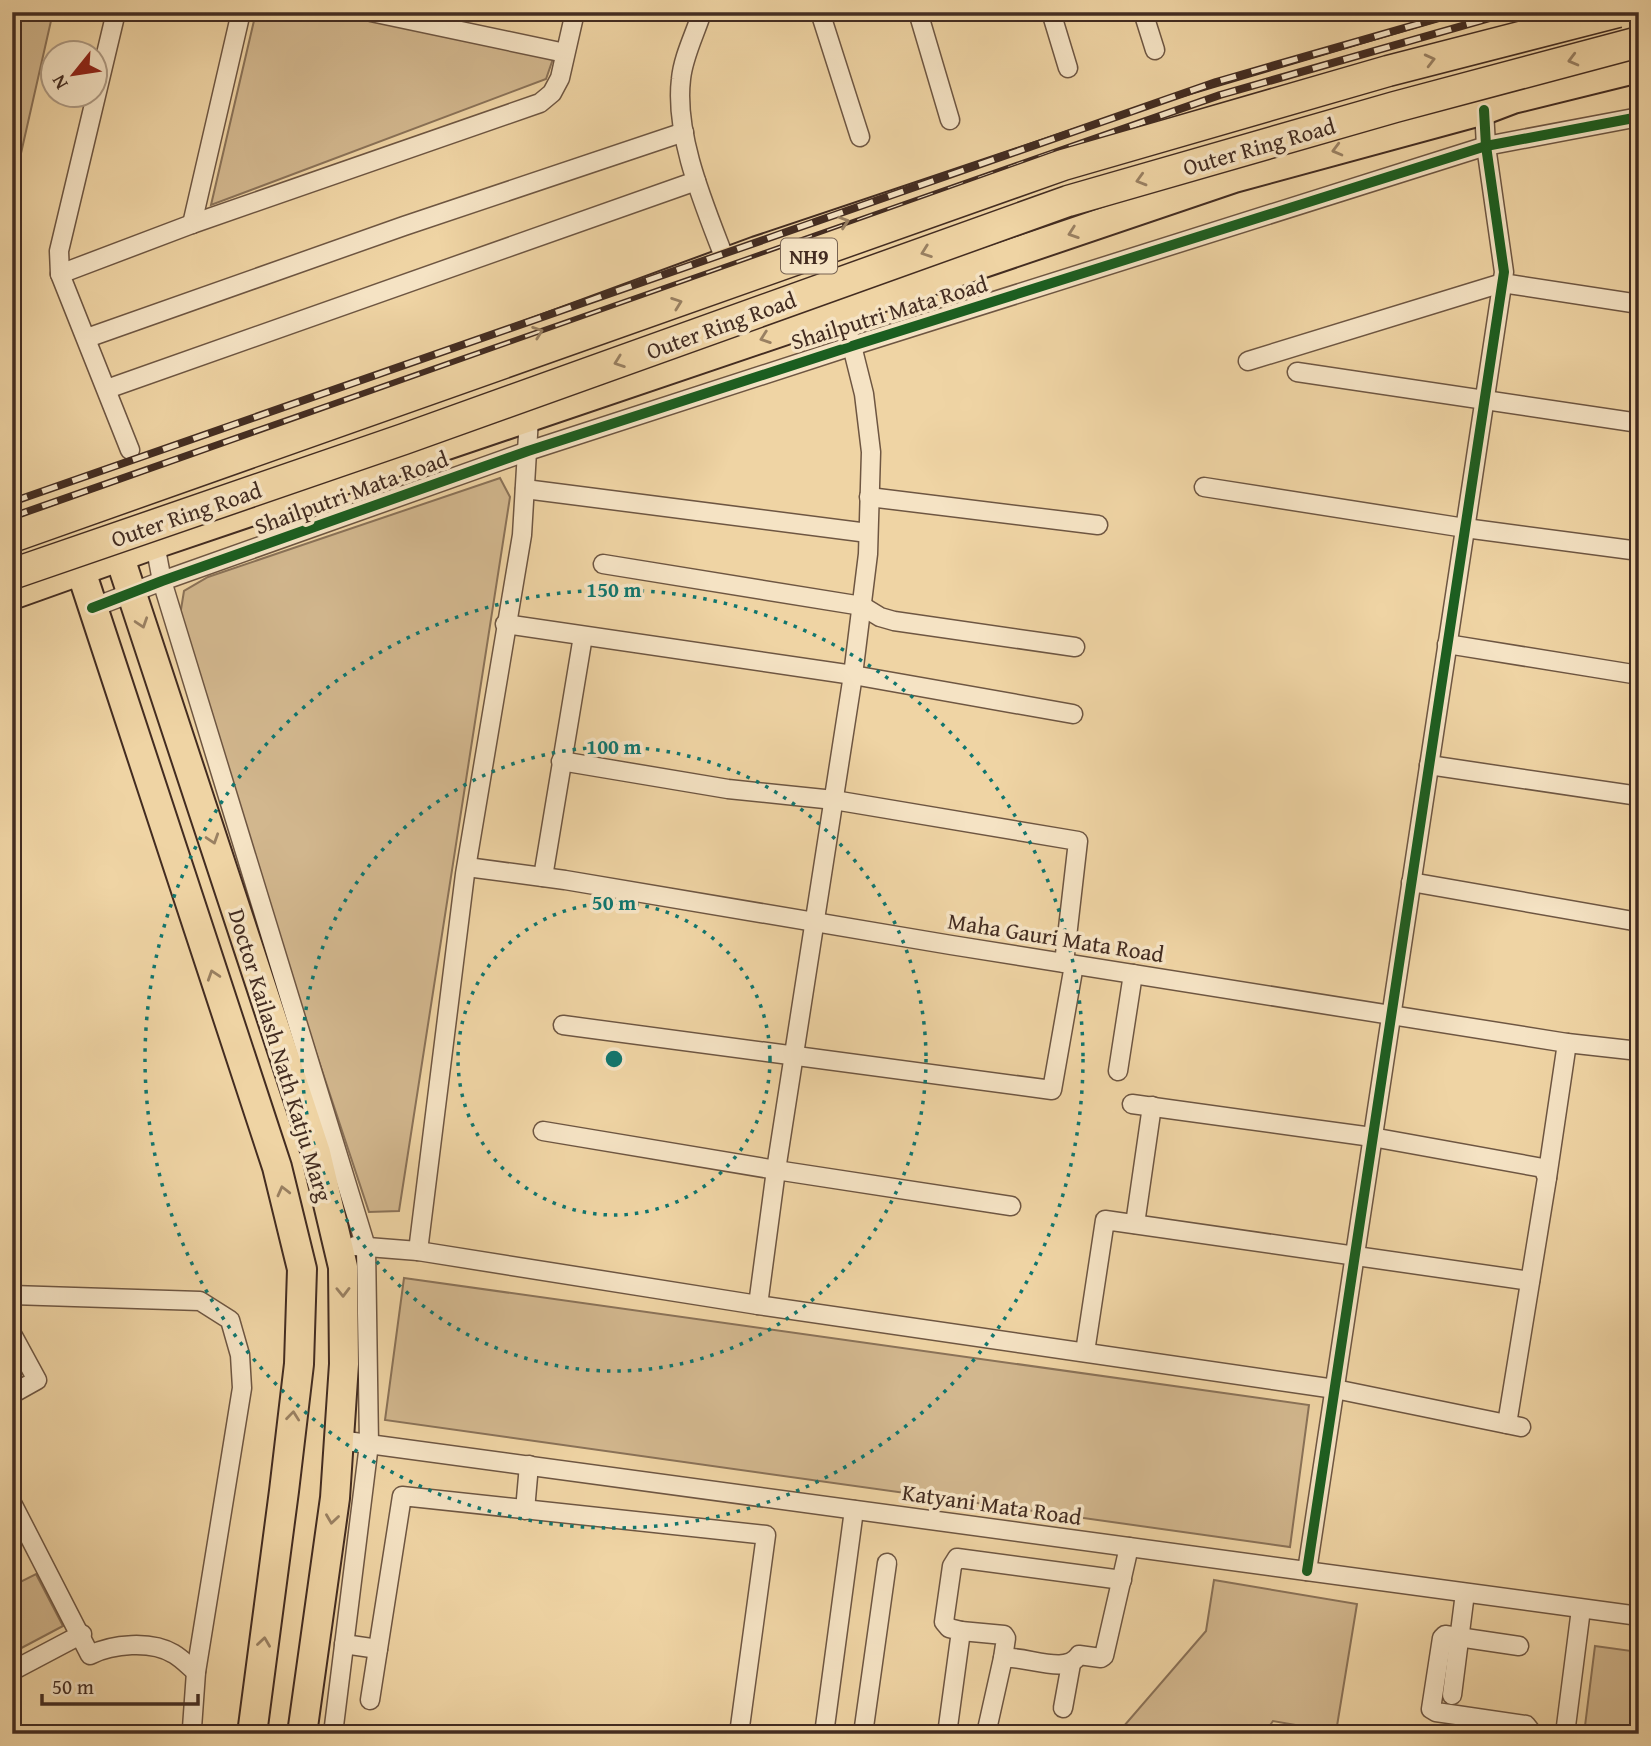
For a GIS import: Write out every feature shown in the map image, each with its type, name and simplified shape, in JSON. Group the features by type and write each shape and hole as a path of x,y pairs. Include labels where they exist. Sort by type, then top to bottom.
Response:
{"highway":[{"name":"Outer Ring Road","path":"12,537 1063,165 1388,71 1618,12"},
{"name":"Outer Ring Road","path":"12,574 404,439 1068,201 1395,107 1639,42"}],"main road":[{"path":"12,520 464,359 726,262 1088,140 1521,12"},
{"path":"1356,61 1376,139"},
{"name":"Outer Ring Road","path":"12,595 1234,178 1484,110 1513,99 1639,68"},
{"path":"464,359 487,432"},
{"name":"Doctor Kailash Nath Katju Marg","path":"120,558 316,1153 343,1267 344,1364 335,1498 302,1734"},
{"name":"Doctor Kailash Nath Katju Marg","path":"81,571 277,1167 302,1269 299,1364 251,1734"},
{"path":"231,1030 272,1018"}],"street":[{"path":"116,12 59,251 60,274 130,450"},
{"path":"192,224 240,12"},
{"path":"371,12 565,53"},
{"path":"60,274 192,224 540,103 552,93 560,78 575,12"},
{"path":"702,12 681,76 678,107 696,181 726,262"},
{"path":"820,12 860,137"},
{"path":"918,12 950,120"},
{"path":"1051,12 1068,68"},
{"path":"1143,12 1154,50"},
{"path":"1307,1571 1504,272 1486,146 1484,110"},
{"name":"Shailputri Mata Road","path":"92,608 528,451 852,345 1486,146 1639,117"},
{"path":"87,338 392,230 684,132"},
{"path":"107,389 696,181"},
{"path":"1248,361 1502,283 1639,304"},
{"path":"758,1305 862,606 871,452 864,394 841,312"},
{"path":"1297,372 1639,423"},
{"path":"628,384 640,413"},
{"path":"418,1251 467,867 522,535 529,418"},
{"path":"1204,487 1465,528 1639,551"},
{"path":"525,489 868,533"},
{"path":"869,497 1098,526"},
{"path":"155,544 162,581 366,1247 369,1444 333,1734"},
{"path":"603,564 862,606 880,617 894,621 1075,647"},
{"path":"506,624 853,675 1073,714"},
{"path":"543,877 583,636"},
{"path":"1447,644 1639,675"},
{"path":"561,761 728,789 834,800 1078,841 1069,964 1052,1090 563,1025"},
{"path":"1429,765 1639,796"},
{"name":"Maha Gauri Mata Road","path":"467,867 543,877 1567,1043 1639,1051"},
{"path":"1411,882 1639,922"},
{"path":"1118,1071 1133,974"},
{"path":"337,1244 418,1251 758,1305 1335,1389 1514,1426 1530,1281 1567,1043"},
{"path":"1132,1104 1372,1137 1543,1168 1548,1178"},
{"path":"1135,1223 1152,1107"},
{"path":"543,1131 1011,1206"},
{"path":"1085,1352 1105,1220 1530,1281"},
{"path":"12,1295 200,1301 230,1320 240,1355 242,1388 196,1672 192,1728 188,1734"},
{"path":"12,1334 37,1380 12,1394"},
{"name":"Katyani Mata Road","path":"339,1440 1639,1616"},
{"path":"525,1510 529,1465"},
{"path":"370,1700 402,1496 766,1535 739,1734"},
{"path":"12,1503 82,1634 90,1655 106,1647 141,1645 172,1652 196,1672"},
{"path":"824,1734 854,1510"},
{"path":"1063,1708 1071,1664 1079,1655 1101,1658 1104,1656 1129,1547"},
{"path":"986,1734 1003,1658 1005,1636 949,1628 944,1622 952,1566 957,1558 1122,1580"},
{"path":"863,1734 887,1563"},
{"path":"1452,1695 1465,1593"},
{"path":"1565,1734 1581,1609"},
{"path":"947,1734 961,1630"},
{"path":"12,1671 82,1634"},
{"path":"1519,1646 1445,1635 1441,1638 1431,1706 1433,1711 1526,1725 1532,1734"},
{"path":"344,1644 378,1648"},
{"path":"1003,1658 1071,1664"},
{"path":"1453,1734 1455,1715"}],"shaded area":[{"path":"12,12 53,12 47,38 38,38 38,78 12,193"},
{"path":"256,12 366,12 555,53 546,79 211,205"},
{"path":"500,478 510,497 399,1211 369,1212 177,634 184,591 208,577"},
{"path":"404,1278 1309,1405 1290,1547 385,1420"},
{"path":"36,1574 63,1626 12,1653 12,1586"},
{"path":"1214,1580 1357,1604 1336,1732 1273,1721 1264,1734 1117,1734 1206,1631"},
{"path":"1595,1646 1639,1652 1639,1734 1584,1734"}],"railway":[{"path":"12,502 1216,82 1460,12"},
{"path":"12,517 1220,95 1511,12"}],"cycle path":[{"path":"1307,1571 1504,272 1486,146 1484,110"},
{"path":"92,608 528,451 852,346 1486,146 1639,117"}]}
